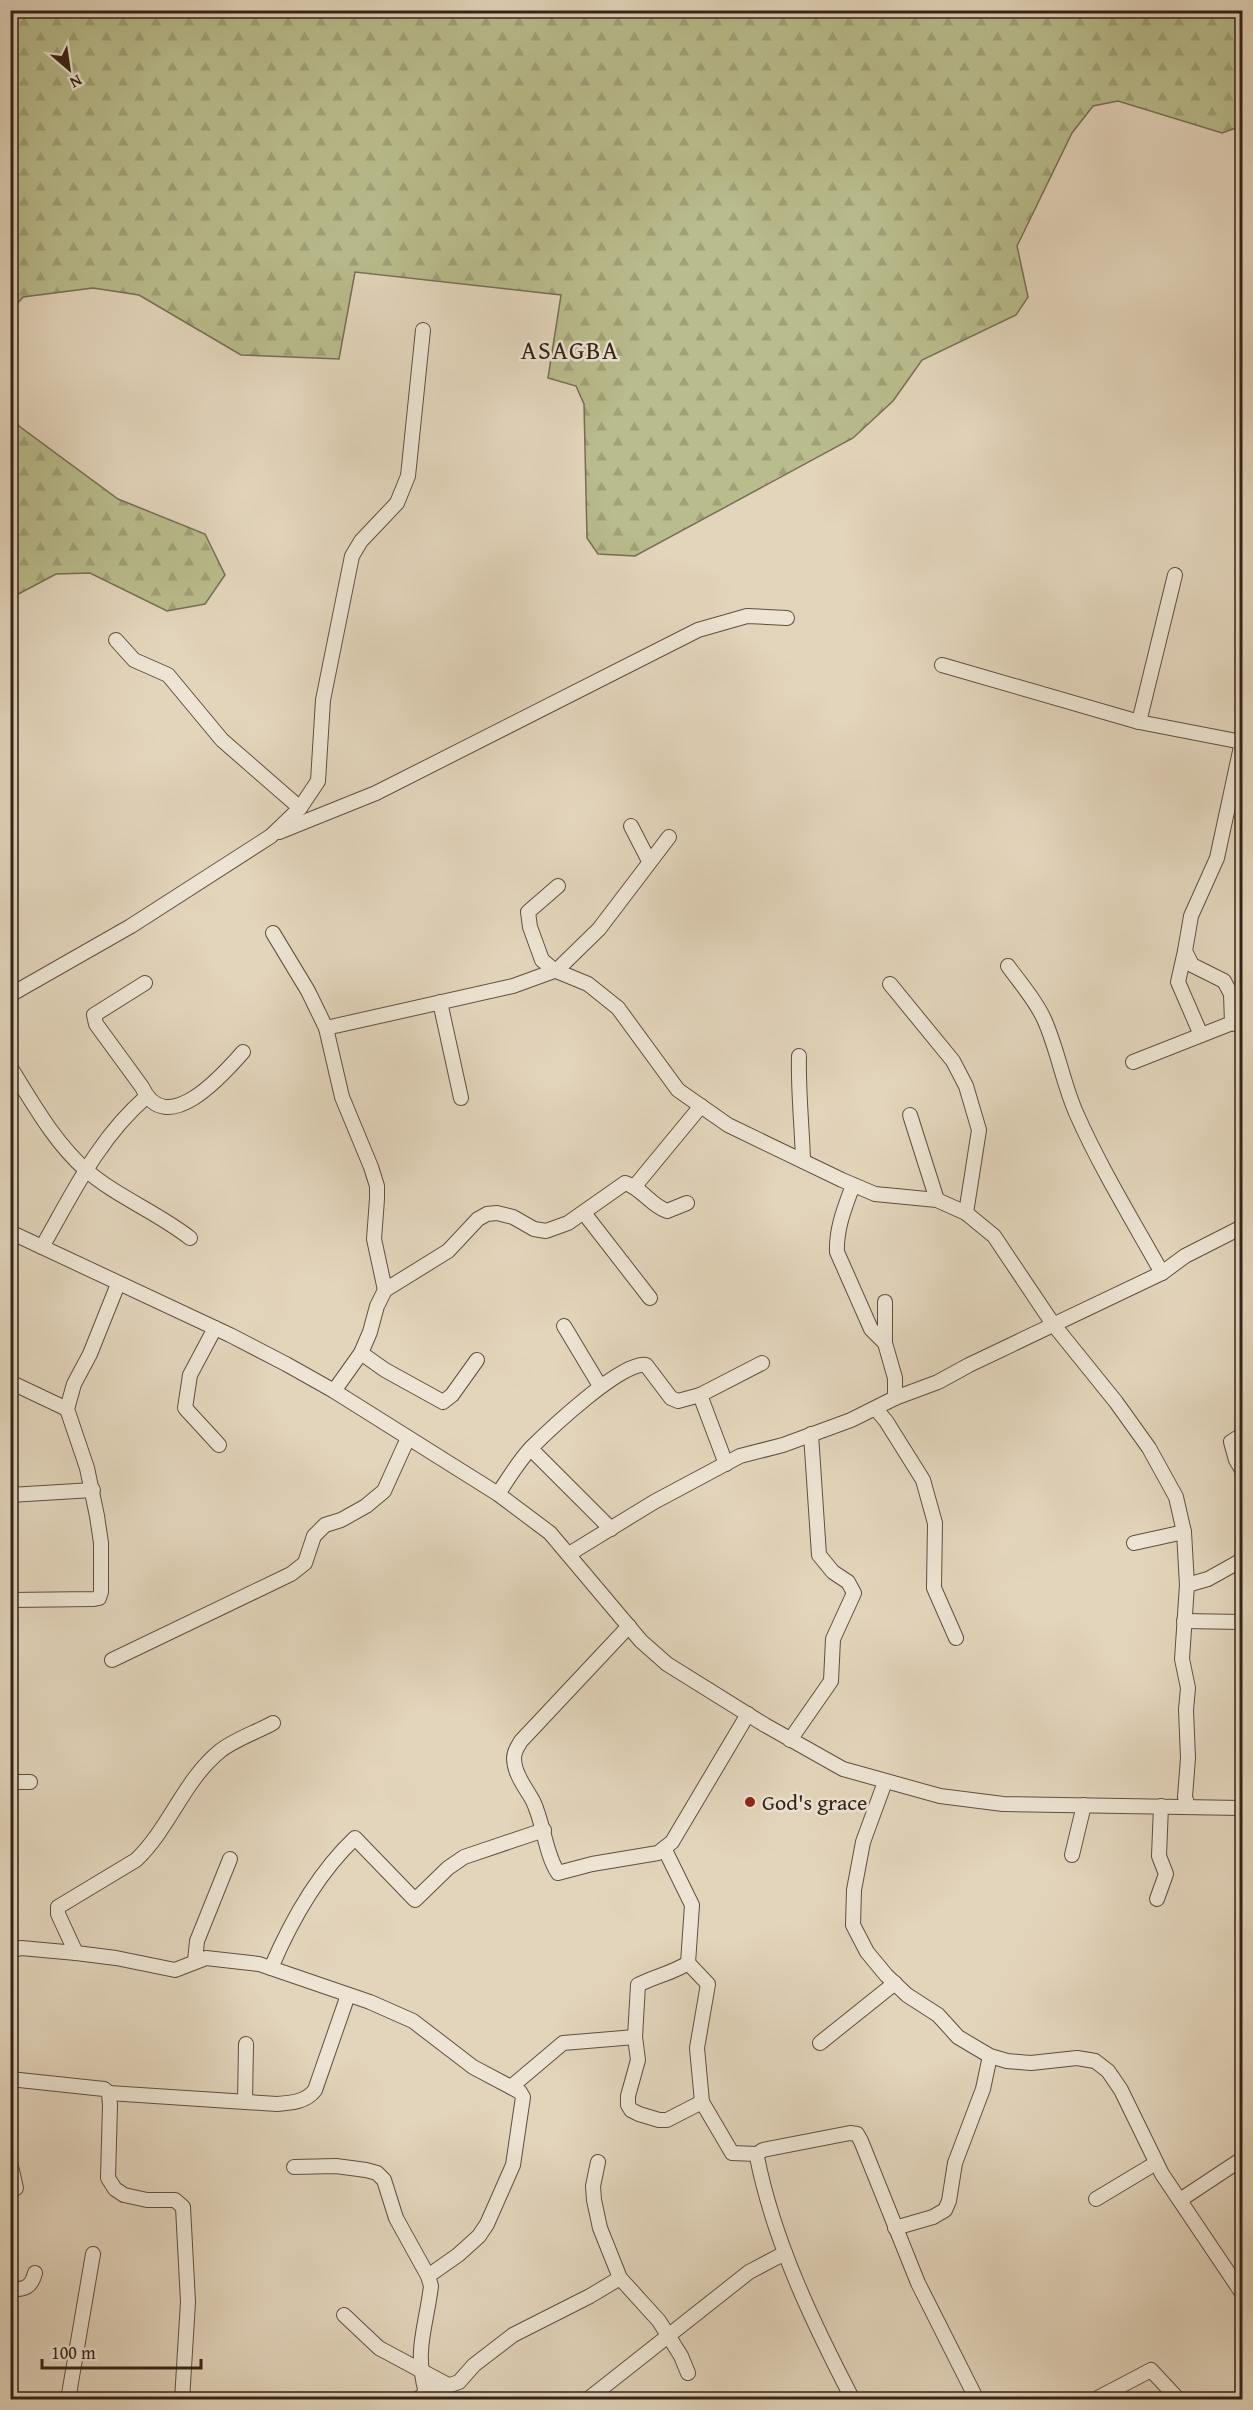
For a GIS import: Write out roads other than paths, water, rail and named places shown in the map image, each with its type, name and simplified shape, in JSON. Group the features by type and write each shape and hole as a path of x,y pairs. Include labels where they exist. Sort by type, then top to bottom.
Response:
{"street":[{"path":"271,836 300,808 318,781 323,700 352,556 362,541 397,503 408,476 423,330"},
{"path":"1139,722 1175,575"},
{"path":"10,994 131,926 271,836 376,793 698,630 747,616 787,618"},
{"path":"116,640 134,660 168,675 222,741 300,808"},
{"path":"942,665 1139,722 1242,742 1217,858 1191,916 1178,982 1201,1035"},
{"path":"631,826 649,861"},
{"path":"326,1029 513,986 557,970 599,929 669,837"},
{"path":"558,886 528,912 530,927 542,960 557,970 588,984 618,1008 678,1090 728,1125 853,1185 875,1194 937,1200 966,1213 993,1236 1053,1324 1116,1402 1149,1448 1176,1497 1184,1532 1187,1585 1182,1659 1188,1688 1186,1710 1188,1758 1185,1797 1188,1806"},
{"path":"273,933 308,991 326,1029 342,1098 377,1186 374,1239 385,1290"},
{"path":"1133,1062 1201,1035 1237,1025 1231,994 1224,981 1192,965 1185,951"},
{"path":"1008,966 1037,1005 1045,1021 1070,1099 1088,1139 1162,1273"},
{"path":"145,983 94,1015 96,1024 142,1086 146,1097 163,1107 175,1108 218,1081 243,1052"},
{"path":"890,984 953,1061 966,1086 979,1130 966,1213"},
{"path":"440,1002 461,1098"},
{"path":"799,1056 798,1093 802,1114 803,1161"},
{"path":"12,1070 49,1129 86,1170 190,1238"},
{"path":"42,1247 86,1170 113,1129 146,1097"},
{"path":"635,1186 701,1106"},
{"path":"910,1116 937,1200"},
{"path":"334,1391 361,1353 385,1290 448,1251 468,1228 487,1214 497,1213 513,1217 534,1229 546,1231 568,1223 626,1182 635,1186 658,1208 668,1211 687,1203"},
{"path":"853,1185 840,1222 836,1239 837,1252 871,1329 885,1343"},
{"path":"584,1213 650,1298"},
{"path":"569,1554 654,1502 740,1456 811,1434 876,1409 895,1398 938,1383 1053,1324 1162,1273 1185,1256 1242,1227"},
{"path":"10,1232 215,1328 334,1391 498,1494 550,1533 641,1641 667,1664 790,1740 843,1769 949,1798 1003,1804 1242,1808"},
{"path":"10,1600 99,1598 101,1543 93,1490 67,1409 74,1384 90,1354 118,1284"},
{"path":"885,1302 885,1343 895,1378 895,1398"},
{"path":"564,1326 600,1386"},
{"path":"215,1328 190,1375 185,1408 219,1445"},
{"path":"361,1353 385,1370 444,1402 452,1395 477,1360"},
{"path":"498,1494 531,1449 600,1386 633,1365 646,1365 671,1398 678,1401 700,1395 762,1363"},
{"path":"10,1382 67,1409"},
{"path":"700,1395 726,1464"},
{"path":"876,1409 923,1480 935,1523 933,1588 956,1638"},
{"path":"790,1740 831,1681 832,1639 854,1593 848,1582 833,1572 819,1555 811,1434"},
{"path":"1242,1435 1230,1442 1242,1470"},
{"path":"112,1660 291,1574 306,1563 314,1536 325,1525 341,1520 366,1506 384,1491 408,1438"},
{"path":"531,1449 611,1529"},
{"path":"10,1495 93,1490"},
{"path":"1134,1543 1184,1532"},
{"path":"1187,1585 1208,1579 1242,1560"},
{"path":"1184,1621 1242,1622"},
{"path":"629,1626 521,1741 514,1752 515,1766 533,1802 558,1873 665,1850 672,1842 748,1714"},
{"path":"76,1953 58,1914 58,1907 136,1860 176,1809 194,1779 221,1751 273,1723"},
{"path":"10,1782 30,1782"},
{"path":"885,1782 863,1842 854,1890 853,1925 867,1952 907,1995 938,2015 958,2037 990,2056 1007,2061 1031,2063 1077,2058 1095,2061 1108,2071 1121,2090 1156,2163 1242,2293"},
{"path":"1072,1855 1084,1805"},
{"path":"1157,1899 1166,1874 1159,1856 1161,1806"},
{"path":"271,1968 287,1930 334,1859 355,1838 415,1900 448,1868 465,1857 544,1830"},
{"path":"665,1850 692,1905 688,1963 708,1984 697,2048 702,2102 732,2154 757,2154 763,2150 807,2141 850,2133 857,2134 918,2283 977,2400"},
{"path":"195,1961 197,1941 230,1859"},
{"path":"10,1951 21,1948 76,1953 116,1958 175,1971 206,1958 259,1964 348,1995 413,2021 473,2067 520,2092 523,2097 513,2165 498,2201 479,2236 458,2255 428,2276"},
{"path":"688,1963 677,1970 652,1977 639,1985 635,2037 638,2060 628,2096 628,2105 631,2110 652,2118 667,2120 702,2102"},
{"path":"820,2043 895,1983"},
{"path":"10,2079 104,2089 109,2093 277,2104 292,2103 309,2097 315,2090 348,1995"},
{"path":"511,2087 563,2043 635,2037"},
{"path":"245,2102 246,2044"},
{"path":"895,2228 933,2217 945,2210 949,2201 955,2163 983,2089 990,2056"},
{"path":"109,2093 108,2178 115,2189 124,2195 147,2200 175,2200 183,2207 188,2302 182,2400"},
{"path":"757,2154 768,2203 785,2253 809,2309 854,2400"},
{"path":"1180,2200 1242,2159"},
{"path":"10,2162 16,2188"},
{"path":"598,2162 593,2186 594,2200 600,2228 620,2278 659,2321 688,2373"},
{"path":"1096,2199 1156,2163"},
{"path":"294,2167 336,2166 366,2170 376,2173 384,2180 396,2218 428,2276 431,2286 422,2331 418,2397 459,2382 474,2365 513,2335 620,2278"},
{"path":"587,2400 749,2272 785,2253"},
{"path":"68,2400 93,2254"},
{"path":"10,2290 26,2289 32,2284 34,2273"},
{"path":"344,2315 379,2348 448,2385"},
{"path":"1094,2400 1151,2370 1179,2400"}],"place":[{"name":"God's grace","path":"750,1802"}],"district":[{"name":"ASAGBA","path":"570,349"}]}
